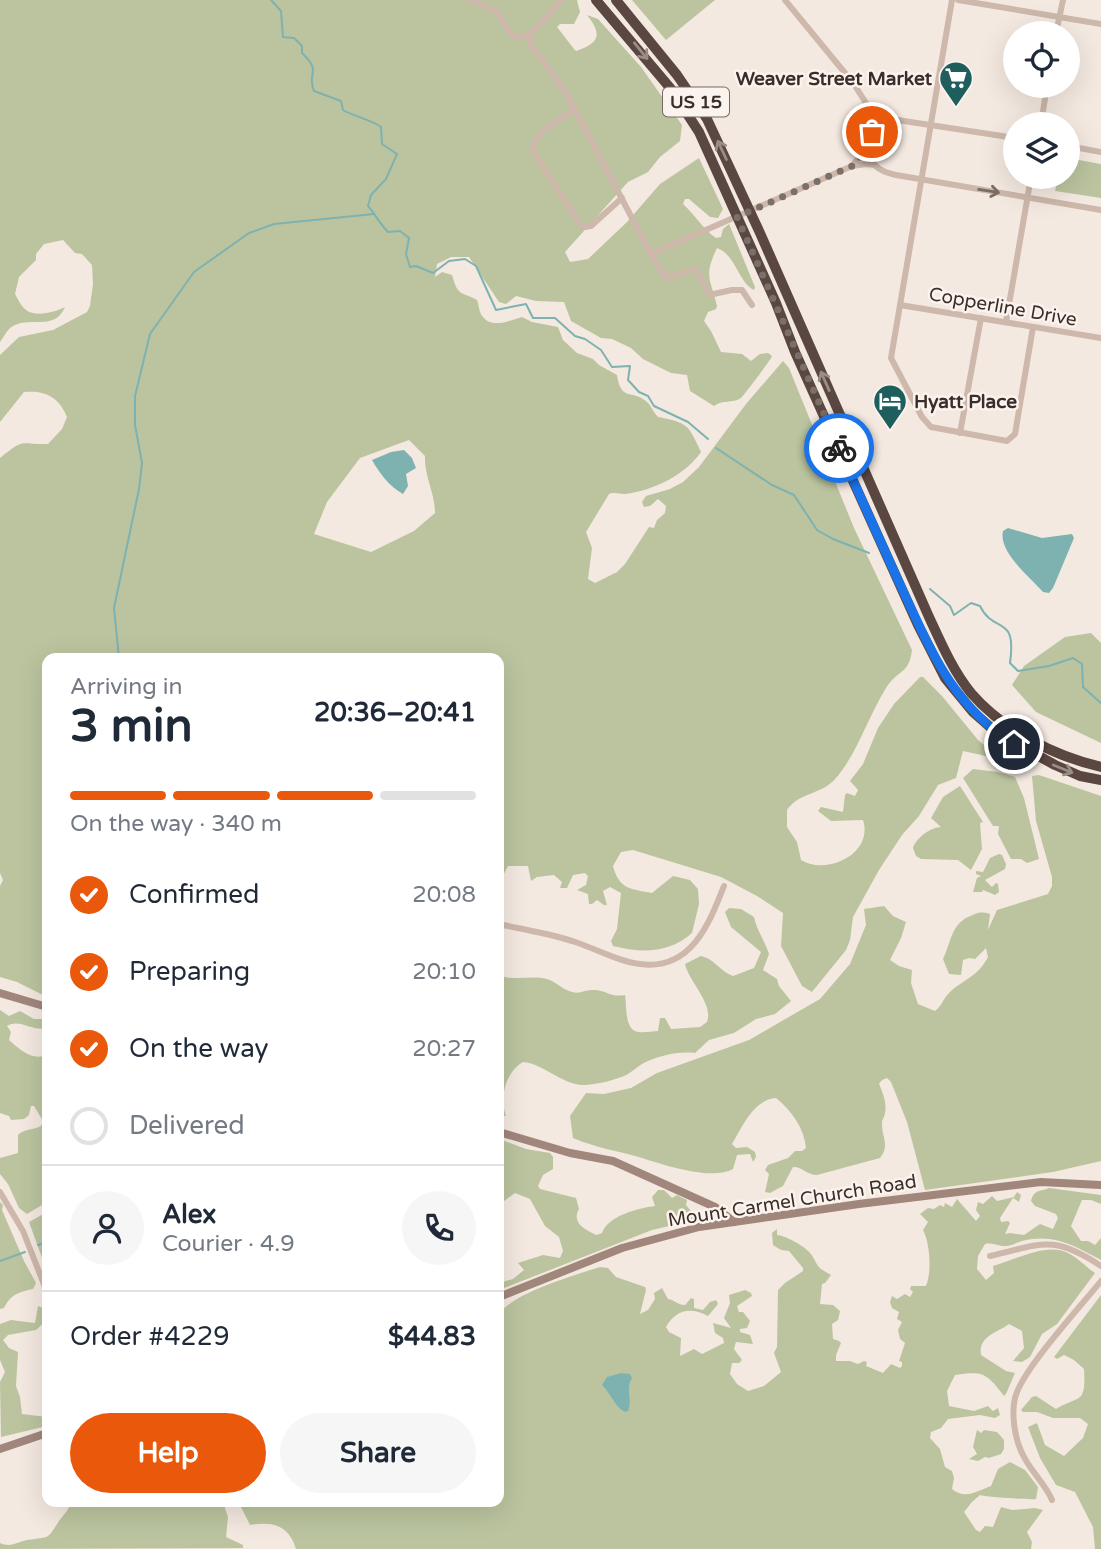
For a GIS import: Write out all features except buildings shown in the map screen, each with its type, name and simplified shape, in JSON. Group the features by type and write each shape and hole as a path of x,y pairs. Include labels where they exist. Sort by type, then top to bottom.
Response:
{"highway":[{"name":"US 15","path":"596,0 671,89 699,132 817,401 918,625 945,678 973,712 998,734 1055,765 1101,780"},
{"name":"US 15","path":"615,0 677,75 706,118 929,617 956,670 970,691 1004,723 1051,750 1101,768"}],"main road":[{"path":"0,993 42,1006"},
{"path":"504,1133 570,1153 613,1161 715,1206 734,1222"},
{"name":"Mount Carmel Church Road","path":"504,1295 622,1248 674,1232 859,1204 1041,1182 1101,1185"},
{"path":"0,1449 42,1435"}],"street":[{"path":"469,0 494,10 509,33 516,38 531,33 562,0"},
{"path":"785,0 854,83 880,124"},
{"path":"952,0 891,351 893,365 928,425 935,429 1004,441 1013,438 1033,327"},
{"path":"958,0 1101,24"},
{"path":"1058,21 1063,0"},
{"path":"531,33 530,43 566,93 666,278 696,269 709,295 742,290 752,305"},
{"path":"575,109 538,136 533,151 585,227 591,226 622,198"},
{"path":"875,166 869,158 868,147 872,132 880,124 897,119 1003,136"},
{"path":"852,166 868,147"},
{"path":"1080,148 1101,152"},
{"path":"651,254 852,166 866,164 886,172 922,180 1101,210"},
{"path":"1006,322 1029,189"},
{"name":"Copperline Drive","path":"900,305 1101,338"},
{"path":"960,433 981,318"},
{"path":"504,925 575,942 639,964 651,964 678,957 693,946 702,935 724,886"},
{"path":"0,1192 23,1231 42,1279"},
{"path":"990,1256 1039,1243 1060,1244 1101,1266"},
{"path":"1052,1500 1047,1487 1023,1455 1016,1435 1015,1397 1033,1366 1101,1281"}],"green space":[{"path":"0,0 577,0 580,12 574,24 560,24 557,27 574,49 576,51 590,45 596,38 597,33 587,15 598,19 641,67 682,125 680,141 660,157 648,172 628,182 565,252 570,262 588,259 627,222 660,184 699,158 723,209 718,218 710,217 689,199 685,199 683,204 716,238 721,237 723,229 729,224 755,287 754,290 744,281 729,256 717,248 709,272 717,306 708,312 704,321 721,352 742,354 751,361 760,354 768,353 772,356 741,398 714,406 690,391 687,375 671,373 643,359 631,348 612,339 601,338 571,321 564,302 536,301 516,296 506,304 499,302 469,257 451,257 437,264 435,277 442,272 452,275 458,290 477,300 487,321 502,323 522,317 532,322 558,327 563,340 577,353 593,359 617,375 621,389 643,399 658,417 686,426 697,443 701,452 677,475 636,492 609,494 586,532 592,548 588,579 595,583 617,572 625,564 649,527 654,528 657,520 665,513 666,506 658,499 650,506 644,507 642,502 646,496 683,482 699,467 746,404 783,361 789,368 854,528 912,650 906,668 886,688 844,768 830,784 798,800 787,810 787,827 797,842 801,860 811,864 835,863 846,859 861,843 865,832 863,820 831,821 818,811 821,807 843,812 845,795 847,793 855,796 858,790 850,781 863,764 878,728 894,704 920,677 942,696 978,740 1004,756 1004,760 963,751 956,778 938,785 919,816 902,835 853,917 846,950 812,992 802,986 781,946 783,913 721,877 633,850 621,852 613,866 615,874 626,887 652,893 673,876 690,880 698,889 699,904 692,933 664,948 634,950 613,946 611,941 617,929 621,893 610,887 603,891 607,905 597,900 589,904 588,894 577,890 586,885 588,876 585,873 573,875 567,888 560,888 562,882 554,875 537,877 531,881 528,866 508,866 504,874 504,653 42,653 42,994 0,977 0,886 3,880 0,873 0,458 19,445 48,444 62,429 67,417 60,404 50,396 38,392 24,392 0,422 0,355 19,337 53,330 87,312 93,284 92,265 63,240 44,244 36,254 36,260 19,277 15,294 29,312 39,314 65,307 54,319 25,322 10,328 0,342","holes":["409,440 425,456 435,513 414,531 371,552 314,534 327,502 360,458"]},
{"path":"632,0 715,0 666,40"},
{"path":"1080,160 1101,164 1101,198 1055,191 1080,189"},
{"path":"1091,633 1101,643 1101,743 1036,712 1012,685 1024,666 1065,637"},
{"path":"973,769 1015,777 1024,798 1039,859 1027,863 1021,859 1011,859 998,834 999,826 993,826 963,778"},
{"path":"1039,775 1101,796 1101,1161 1053,1172 925,1190 907,1122 887,1078 879,1084 885,1106 882,1124 885,1145 880,1158 817,1175 793,1167 783,1186 770,1193 765,1192 769,1174 765,1170 768,1165 806,1148 796,1120 776,1098 755,1109 732,1144 736,1148 747,1147 755,1152 753,1162 750,1154 737,1155 733,1169 724,1172 701,1173 675,1168 573,1138 570,1116 586,1093 604,1094 631,1088 657,1073 749,1040 820,999 850,964 866,925 864,909 884,906 893,916 906,922 890,960 912,970 911,983 918,1004 935,1011 954,988 975,974 988,957 986,948 975,959 963,960 961,975 949,974 943,959 952,935 962,920 974,914 990,914 988,930 997,910 1048,894 1052,886 1052,877 1036,821 1032,776"},
{"path":"960,786 983,822 980,823 982,849 971,870 958,860 921,859 916,856 913,848 924,834 941,827 931,818 943,797"},
{"path":"999,854 1006,864 1005,869 985,880 992,887 998,884 999,892 995,895 983,890 973,892 977,878 981,876 976,874 976,871 983,872 990,858"},
{"path":"729,908 741,909 754,917 769,954 763,970 777,979 791,1001 775,1014 756,1019 734,1033 709,1040 695,1053 675,1053 654,1059 628,1074 607,1081 577,1084 523,1062 508,1078 504,1093 504,976 546,979 575,993 597,990 625,995 629,1023 634,1031 658,1031 660,1018 665,1018 671,1029 700,1027 707,1022 707,1008 685,964 701,956 733,976 754,968 761,952 731,927 725,912"},
{"path":"0,1010 9,1016 20,1011 34,1019 42,1019 42,1029 17,1024 7,1026 11,1032 9,1040 31,1056 42,1056 42,1119 34,1106 31,1106 29,1115 24,1119 11,1120 9,1116 0,1113"},
{"path":"42,1124 42,1205 27,1214 19,1208 8,1184 0,1174 0,1158 18,1153 18,1135"},
{"path":"504,1141 526,1149 550,1153 553,1157 553,1169 543,1175 538,1186 540,1189 576,1198 578,1222 596,1235 602,1233 610,1222 617,1218 632,1211 655,1206 652,1197 658,1190 664,1190 672,1198 677,1195 687,1200 686,1205 695,1220 652,1230 504,1288 504,1282 513,1279 524,1270 518,1263 543,1255 560,1258 563,1251 559,1237 545,1226 530,1199 515,1193 504,1201"},
{"path":"1049,1188 1101,1195 1101,1204 1082,1200 1071,1226 1081,1241 1095,1245 1101,1238 1101,1260 1054,1240 1034,1239 1009,1246 985,1244 978,1256 977,1269 986,1280 994,1273 993,1266 1031,1253 1051,1250 1068,1253 1095,1273 1057,1324 1042,1334 1030,1357 1022,1362 1013,1361 1024,1348 1022,1331 1009,1324 982,1343 981,1355 1006,1371 1015,1373 1004,1396 984,1375 955,1375 947,1391 949,1406 974,1411 988,1406 993,1411 998,1408 1000,1415 995,1418 980,1415 948,1419 941,1428 931,1432 930,1438 940,1449 945,1467 952,1471 952,1489 962,1494 971,1494 991,1486 998,1469 1010,1462 1025,1470 1038,1487 1036,1499 980,1495 964,1512 980,1532 985,1526 993,1527 1001,1507 1012,1510 1043,1510 1027,1532 1032,1542 1031,1549 296,1549 289,1535 279,1526 250,1525 241,1507 504,1507 504,1308 531,1292 600,1267 608,1268 616,1277 645,1287 640,1314 648,1310 655,1299 654,1293 662,1288 668,1299 685,1305 691,1298 694,1299 694,1308 703,1310 716,1300 718,1304 708,1316 696,1311 684,1311 674,1316 666,1327 669,1332 681,1338 680,1356 694,1349 702,1354 724,1343 723,1338 715,1333 713,1323 731,1328 724,1318 730,1303 729,1295 745,1290 751,1293 752,1296 737,1306 739,1312 743,1312 750,1321 747,1328 740,1329 740,1332 750,1335 753,1344 736,1342 734,1349 742,1360 732,1363 730,1374 737,1384 748,1391 764,1386 781,1372 774,1353 777,1347 778,1290 803,1271 789,1251 773,1245 772,1233 777,1229 777,1235 805,1248 819,1267 831,1275 822,1284 820,1304 833,1305 840,1311 838,1320 832,1324 833,1339 841,1343 836,1361 858,1364 864,1361 867,1362 866,1366 883,1373 891,1364 900,1368 902,1362 899,1361 905,1343 900,1339 898,1330 902,1322 897,1319 899,1312 892,1308 890,1302 892,1296 897,1299 905,1294 910,1297 913,1292 911,1286 926,1286 929,1258 923,1230 928,1222 920,1214 928,1208 934,1209 940,1205 944,1207 945,1203 952,1207 957,1199 976,1221 980,1216 976,1210 978,1202 983,1204 992,1196 997,1201 1014,1197 1017,1192 1021,1195 1019,1202 1013,1198 1000,1218 1001,1222 1010,1223 1005,1234 1024,1235 1040,1224 1053,1229 1058,1218 1056,1214 1035,1206 1031,1201 1036,1193"},
{"path":"0,1202 36,1283 33,1289 16,1294 0,1309"},
{"path":"42,1215 42,1258 29,1222"},
{"path":"1101,1295 1101,1549 1095,1549 1093,1527 1075,1492 1056,1485 1040,1458 1028,1427 1037,1423 1045,1445 1064,1456 1083,1438 1088,1424 1080,1418 1053,1418 1021,1410 1036,1396 1056,1409 1080,1397 1084,1388 1084,1369 1064,1355 1057,1359 1054,1357"},
{"path":"38,1306 42,1308 42,1325 36,1330 8,1335 3,1340 9,1348 18,1352 16,1386 22,1414 42,1416 42,1427 1,1437 0,1382 5,1372 0,1360 0,1324 11,1320 35,1323"},
{"path":"977,1430 981,1433 984,1430 997,1432 1004,1440 1001,1454 978,1461 969,1459 977,1454 973,1447"},
{"path":"69,1507 225,1507 228,1517 226,1537 243,1545 243,1548 0,1549 0,1543 11,1545 47,1536"}],"water":[{"path":"404,450 412,458 416,468 406,474 408,486 403,494 385,479 372,460"},
{"path":"1008,528 1042,538 1072,534 1074,538 1049,593 1043,592 1010,556 1003,539 1003,531"},
{"path":"621,1373 630,1374 632,1378 629,1386 629,1407 625,1412 602,1385 607,1377"}],"waterway":[{"path":"271,0 281,11 283,37 294,38 302,46 302,53 312,65 314,91 341,101 343,110 381,127 382,144 397,154 386,179 371,195 368,206 388,232 400,231 409,238 406,254 410,267 416,266 433,273 449,261 465,259 476,266 496,310 526,304 533,318 555,318 575,336 601,350 612,367 630,366 628,380 639,392 648,396 654,406 688,422 708,439"},
{"path":"118,653 114,608 139,489 142,463 135,425 135,396 150,334 194,272 249,233 274,224 374,214"},
{"path":"716,448 772,485 794,495 817,530 869,553"},
{"path":"930,589 950,606 954,615 971,603 980,606 986,615 1003,627 1010,637 1010,663 1018,671 1049,666 1073,658 1082,664 1083,687 1101,703"},
{"path":"38,1245 42,1244"},
{"path":"0,1261 25,1252"}],"way so far":[{"path":"839,448 737,217 852,166 868,147 872,132"}],"place":[{"name":"Weaver Street Market","path":"956,108"},
{"name":"Hyatt Place","path":"890,431"}],"route":[{"path":"839,448 918,625 945,678 973,712 1014,744"}]}
